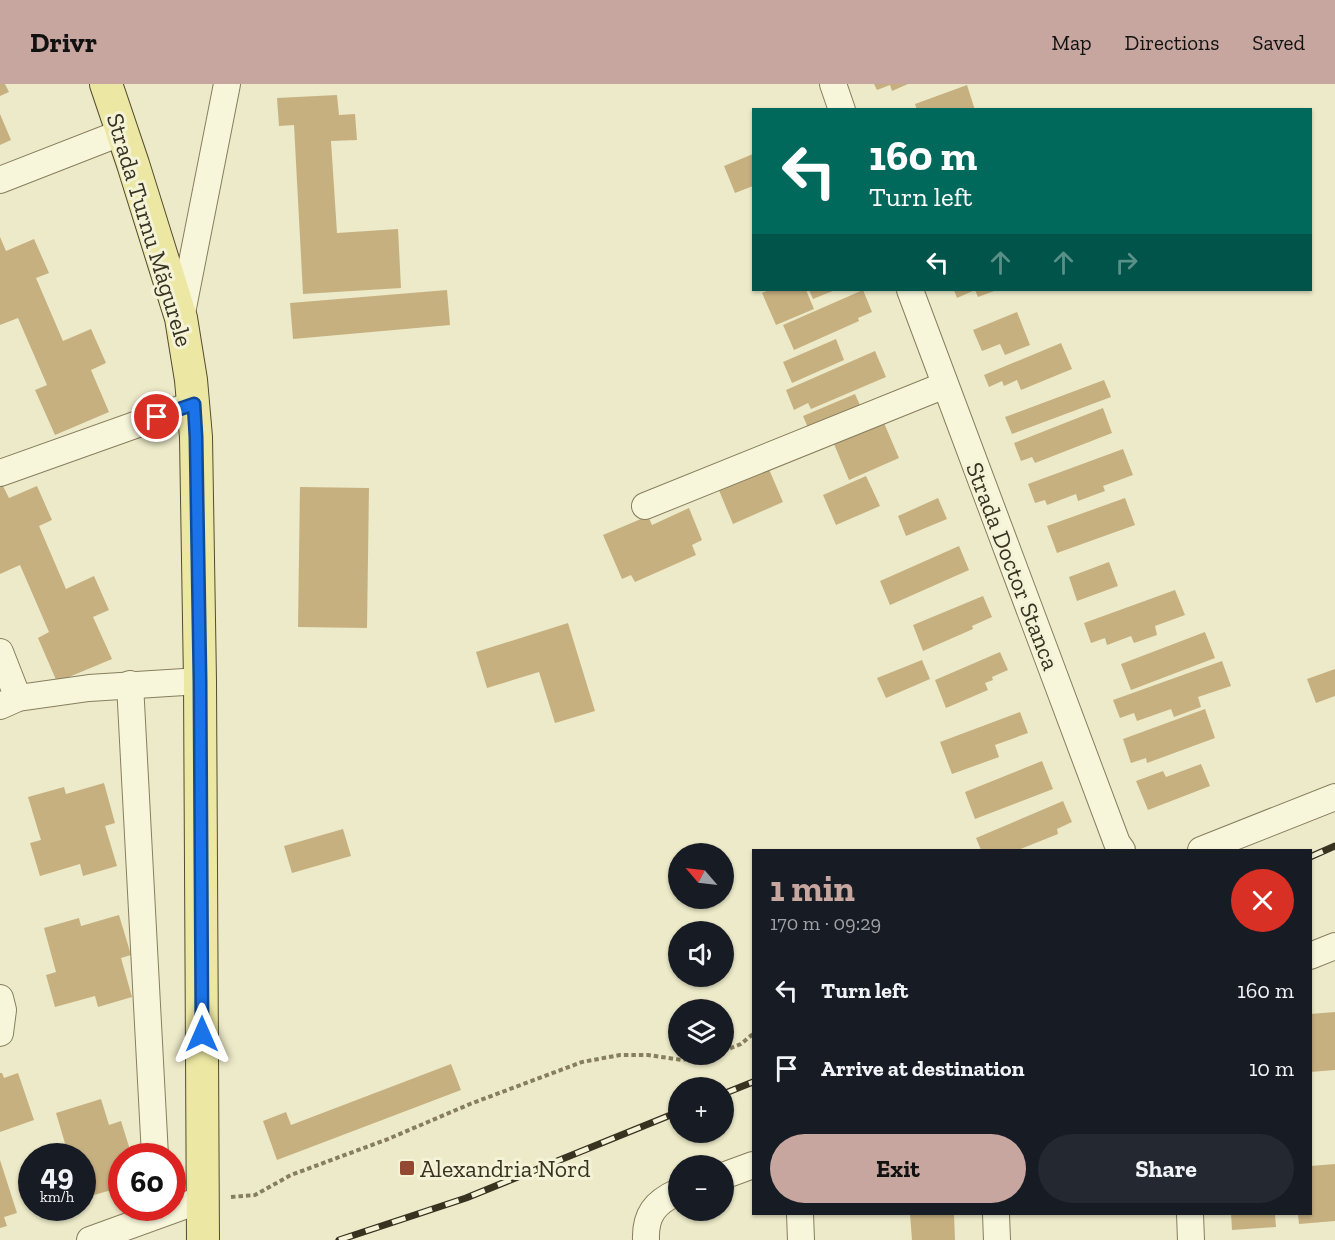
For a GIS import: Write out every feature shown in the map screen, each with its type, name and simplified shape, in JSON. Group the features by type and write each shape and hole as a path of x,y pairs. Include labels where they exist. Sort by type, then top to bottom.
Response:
{"main road":[{"name":"Strada Turnu Măgurele","path":"106,84 181,318 194,404 200,681 203,1240"}],"street":[{"path":"181,318 227,84"},
{"path":"833,84 841,108"},
{"path":"0,180 123,132"},
{"name":"Strada Doctor Stanca","path":"910,291 1120,847"},
{"path":"645,506 945,385"},
{"path":"0,473 194,404"},
{"path":"0,652 9,702 89,687 200,681"},
{"path":"130,684 153,1143"},
{"path":"1204,849 1335,797"},
{"path":"1312,955 1335,946"},
{"path":"0,998 3,1010 0,1034"},
{"path":"734,1172 752,1165"},
{"path":"646,1240 646,1222 652,1210 668,1197"},
{"path":"186,1203 203,1199"},
{"path":"800,1215 801,1240"},
{"path":"996,1215 997,1240"},
{"path":"1190,1215 1191,1240"},
{"path":"90,1240 134,1221"}],"path":[{"path":"734,1047 752,1035"},
{"path":"203,1199 255,1195 291,1175 582,1062 620,1055 668,1058"}],"building":[{"path":"0,84 5,84 9,92 0,96"},
{"path":"874,84 908,84 892,91 890,85 877,90"},
{"path":"967,85 974,108 916,108 915,104"},
{"path":"337,95 339,115 355,114 357,140 331,141 337,233 398,229 401,288 303,294 294,125 279,126 277,98"},
{"path":"0,114 11,140 0,145"},
{"path":"752,154 752,186 735,193 724,166"},
{"path":"0,237 6,251 34,239 49,273 36,278 63,341 91,329 106,363 91,370 109,412 55,435 35,390 47,385 18,318 0,325"},
{"path":"447,290 450,325 293,339 290,303"},
{"path":"806,291 814,309 776,325 762,293"},
{"path":"809,291 833,291 813,299"},
{"path":"861,291 863,291 872,312 858,318 859,321 794,350 783,325"},
{"path":"954,291 973,291 957,298"},
{"path":"975,291 994,291 978,297"},
{"path":"1017,312 1030,345 1005,355 1000,344 982,351 973,330"},
{"path":"836,339 844,360 792,383 783,362"},
{"path":"1061,343 1072,369 1021,390 1017,380 1004,386 1002,381 989,387 984,375"},
{"path":"875,351 886,377 811,409 808,403 794,410 786,390"},
{"path":"1104,380 1111,397 1012,434 1005,417"},
{"path":"855,394 863,412 811,435 803,416"},
{"path":"1103,408 1112,433 1035,463 1032,457 1021,461 1014,443"},
{"path":"884,423 899,458 849,480 834,444"},
{"path":"1123,449 1133,475 1103,486 1105,491 1078,501 1076,494 1047,505 1045,500 1035,503 1028,484"},
{"path":"768,467 783,502 733,524 718,488"},
{"path":"866,476 880,506 836,525 823,495"},
{"path":"3,486 9,498 37,486 52,520 39,526 66,589 94,576 109,610 93,617 112,659 57,682 38,638 49,632 20,565 0,574 0,487"},
{"path":"300,487 369,488 367,628 298,627"},
{"path":"938,498 947,519 906,536 898,516"},
{"path":"1125,498 1135,525 1057,553 1047,526"},
{"path":"689,508 702,540 692,545 696,555 635,582 631,575 622,579 603,535 648,516 652,525"},
{"path":"959,546 969,570 890,605 880,581"},
{"path":"1109,562 1118,586 1077,601 1069,577"},
{"path":"1175,590 1185,615 1155,626 1157,635 1134,643 1131,636 1107,645 1105,638 1091,643 1084,623"},
{"path":"983,596 992,617 972,626 973,629 923,651 913,625"},
{"path":"568,623 595,711 555,723 539,672 487,688 476,652"},
{"path":"1205,632 1215,658 1131,690 1121,664"},
{"path":"1000,652 1008,670 985,683 988,690 946,708 935,680"},
{"path":"922,660 930,679 886,698 877,678"},
{"path":"1222,661 1231,686 1198,697 1201,707 1174,717 1171,709 1137,721 1134,713 1120,718 1113,700"},
{"path":"1335,669 1335,696 1316,703 1307,679"},
{"path":"1205,709 1215,738 1147,763 1146,758 1131,763 1123,739"},
{"path":"1020,712 1028,733 995,745 999,757 952,774 940,742"},
{"path":"1042,761 1053,789 975,819 965,792"},
{"path":"1201,764 1210,786 1148,810 1136,781 1163,771 1166,777"},
{"path":"104,783 115,823 105,826 117,866 83,876 80,864 40,876 30,843 41,840 28,797 64,787 66,794"},
{"path":"1063,801 1072,822 1057,829 1058,834 1020,849 981,849 976,838"},
{"path":"343,829 351,856 292,873 284,846"},
{"path":"119,915 131,955 121,958 132,997 98,1007 95,996 55,1007 46,975 56,972 44,928 79,918 81,926"},
{"path":"1335,1012 1335,1070 1312,1072 1312,1014"},
{"path":"451,1064 461,1090 277,1160 263,1121 286,1112 291,1125"},
{"path":"0,1073 4,1078 18,1073 34,1120 0,1132"},
{"path":"101,1099 109,1125 121,1121 128,1143 108,1143 108,1191 96,1194 96,1143 65,1143 56,1113"},
{"path":"0,1160 17,1213 4,1217 7,1226 0,1228"},
{"path":"1335,1164 1335,1221 1299,1224 1298,1215 1312,1215 1312,1166"},
{"path":"910,1215 954,1215 955,1240 912,1240"},
{"path":"1231,1215 1275,1215 1276,1227 1232,1230"}],"railway":[{"path":"1312,856 1335,846"},
{"path":"734,1090 752,1082"},
{"path":"339,1240 466,1198 668,1116"}],"place":[{"name":"Alexandria Nord","path":"407,1168"}],"route":[{"path":"157,417 194,404 200,659 202,1034"}]}
